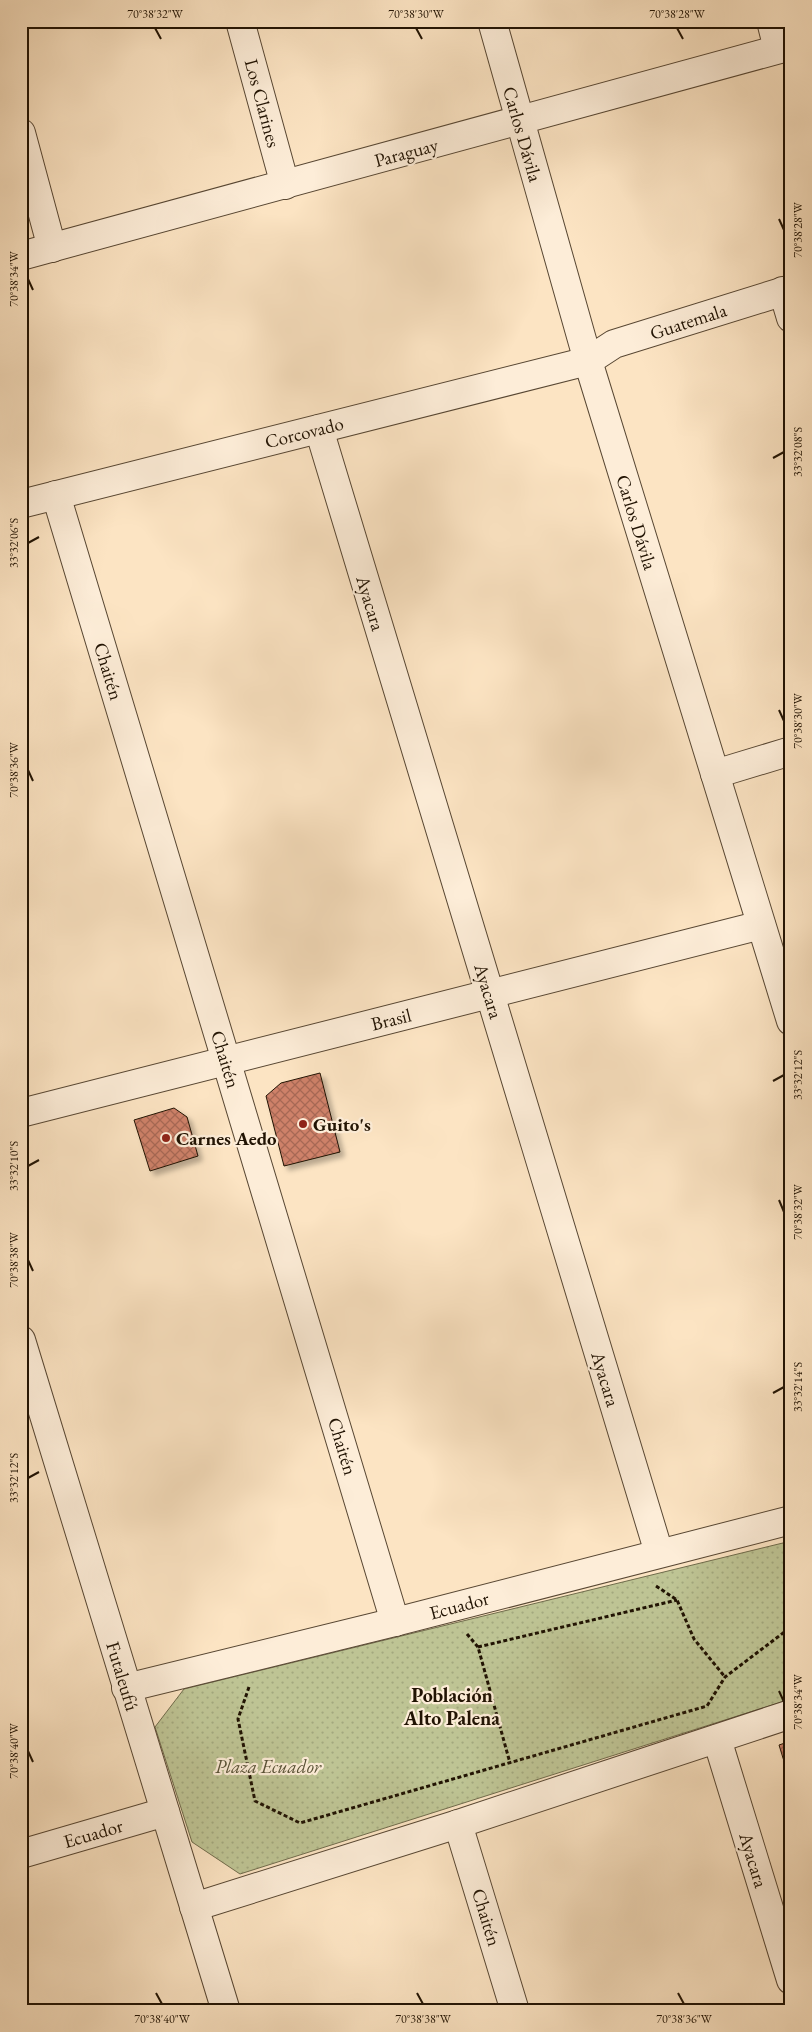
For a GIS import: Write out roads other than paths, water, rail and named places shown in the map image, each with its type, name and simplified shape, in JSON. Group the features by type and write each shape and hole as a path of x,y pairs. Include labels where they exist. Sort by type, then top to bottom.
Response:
{"street":[{"name":"Los Clarines","path":"240,21 285,185"},
{"name":"Carlos Dávila","path":"492,21 588,361 791,1021"},
{"path":"771,21 785,48"},
{"name":"Paraguay","path":"21,256 785,48"},
{"path":"21,134 52,248"},
{"path":"787,290 791,318"},
{"name":"Guatemala","path":"588,361 614,344 787,290"},
{"name":"Corcovado","path":"21,504 588,361"},
{"name":"Ayacara","path":"318,429 659,1553"},
{"name":"Chaitén","path":"56,495 395,1622"},
{"path":"715,774 791,752"},
{"name":"Brasil","path":"21,1113 761,925"},
{"name":"Futaleufú","path":"21,1340 226,2011"},
{"name":"Ecuador","path":"126,1688 447,1609 791,1520"},
{"path":"194,1907 458,1824 791,1714"},
{"name":"Ayacara","path":"718,1739 791,1980"},
{"name":"Ecuador","path":"21,1854 165,1812"},
{"name":"Chaitén","path":"458,1824 515,2011"}],"place":[{"name":"Guito's","path":"303,1124"},
{"name":"Carnes Aedo","path":"166,1138"}],"district":[{"name":"Población Alto Palena","path":"452,1706"}],"park label":[{"name":"Plaza Ecuador","path":"268,1766"}]}
